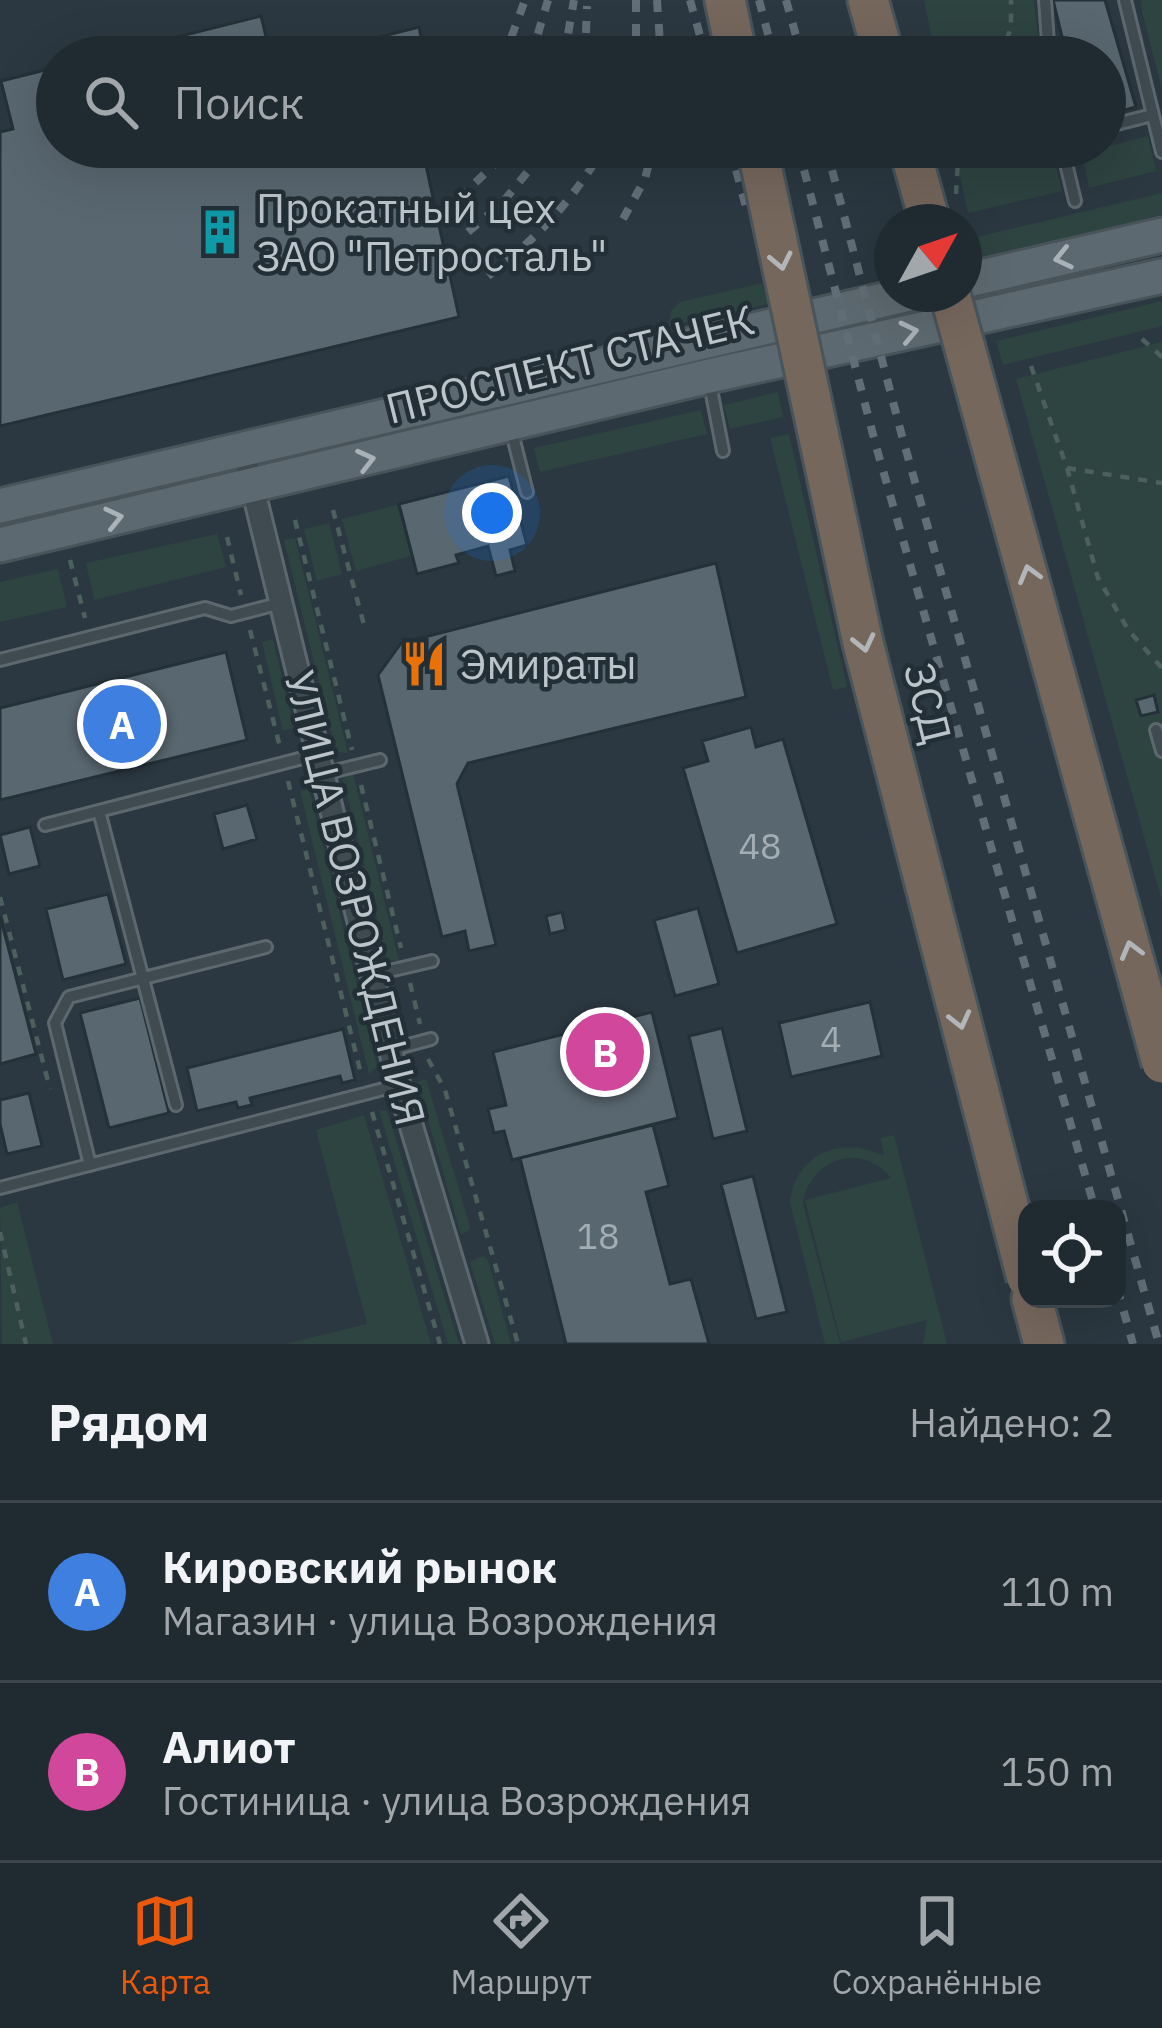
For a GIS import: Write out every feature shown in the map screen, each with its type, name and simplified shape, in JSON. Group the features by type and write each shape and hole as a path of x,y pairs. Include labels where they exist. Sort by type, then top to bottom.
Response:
{"highway":[{"path":"725,0 733,36"},
{"path":"868,0 878,36"},
{"name":"ЗСД","path":"761,168 863,643 1018,1243"},
{"path":"920,168 939,204"},
{"path":"955,312 1162,1063"},
{"path":"1034,1308 1044,1344"}],"main road":[{"path":"982,277 1162,236"},
{"name":"ПРОСПЕКТ СТАЧЕК","path":"0,545 709,376 1162,276"},
{"name":"ПРОСПЕКТ СТАЧЕК","path":"0,506 874,302"}],"street":[{"name":"УЛИЦА ВОЗРОЖДЕНИЯ","path":"243,448 398,1085 477,1344"}],"lane":[{"path":"1045,0 1047,36"},
{"path":"1125,0 1162,152"},
{"path":"1126,122 1152,116"},
{"path":"1068,168 1075,201"},
{"path":"709,376 723,451"},
{"path":"510,424 527,492"},
{"path":"0,660 205,608 231,616 281,603"},
{"path":"1156,730 1162,751"},
{"path":"45,825 284,763 356,766 380,760"},
{"path":"99,811 176,1106"},
{"path":"89,1165 55,1023 69,997 266,947"},
{"path":"372,975 432,961"},
{"path":"390,1050 427,1040"},
{"path":"0,1188 398,1085"}],"path":[{"path":"1008,36 1011,0"},
{"path":"945,204 956,168"},
{"path":"1142,339 1162,357"},
{"path":"1031,366 1098,578 1129,631 1162,668"},
{"path":"1067,468 1162,484"},
{"path":"333,510 364,625"},
{"path":"295,520 427,1040 430,1068 445,1090 518,1344"},
{"path":"226,537 366,1094 440,1344"},
{"path":"70,560 89,637"},
{"path":"0,897 53,1101"},
{"path":"0,1232 26,1344"}],"green space":[{"path":"924,0 1034,0 1038,36 932,36"},
{"path":"1141,0 1162,0 1162,90 1142,11"},
{"path":"1148,136 1156,171 1089,188 1085,168 1126,168 1126,142"},
{"path":"958,168 1056,168 1062,191 982,210 982,204 966,204"},
{"path":"1162,193 1162,215 982,259 982,236"},
{"path":"762,283 768,304 669,326 671,311 680,302"},
{"path":"1162,301 1162,326 1003,365 996,341"},
{"path":"1162,342 1162,901 1016,379"},
{"path":"778,392 783,417 730,429 724,405"},
{"path":"701,410 707,434 540,472 534,448"},
{"path":"789,434 847,687 833,690 770,438"},
{"path":"397,505 411,556 356,571 342,519"},
{"path":"329,523 342,574 317,581 304,529"},
{"path":"217,534 226,567 94,600 86,563"},
{"path":"295,538 348,753 336,752 284,540"},
{"path":"58,569 67,607 0,622 0,582"},
{"path":"273,639 294,728 283,731 262,642"},
{"path":"353,773 399,961 387,960 343,779"},
{"path":"309,789 377,1066 369,1074 300,791"},
{"path":"426,1079 470,1226 461,1235 417,1082"},
{"path":"379,1110 387,1111 459,1344 448,1344"},
{"path":"364,1115 431,1344 285,1344 367,1324 316,1130"},
{"path":"894,1135 947,1344 923,1344 927,1320 841,1342 805,1200 891,1178 879,1167 852,1158 838,1160 815,1176 803,1204 840,1344 825,1344 790,1202 794,1185 801,1171 824,1152 853,1147 884,1156 881,1138"},
{"path":"17,1202 53,1344 2,1344 0,1208"},
{"path":"483,1256 511,1344 495,1344 470,1262"}],"building":[{"path":"1053,0 1105,0 1115,36 1062,36"},
{"path":"261,16 266,36 181,36"},
{"path":"419,27 421,36 383,36"},
{"name":"Прокатный цех ЗАО \"Петросталь\"","path":"36,72 36,168 427,168 459,317 0,426 0,132 13,129 1,81"},
{"path":"1126,72 1136,107 1126,110"},
{"path":"509,476 527,545 510,550 515,571 496,576 488,546 456,555 459,563 417,574 399,504"},
{"path":"716,563 746,697 468,763 457,784 496,945 469,951 465,931 442,937 378,675 401,643"},
{"path":"226,652 247,740 0,800 0,708"},
{"path":"1154,695 1158,712 1141,716 1136,700"},
{"path":"751,727 756,747 783,739 837,924 737,953 683,768 708,761 702,741"},
{"path":"247,805 257,839 223,849 214,814"},
{"path":"30,827 40,866 9,874 0,835"},
{"path":"108,894 126,964 63,980 46,909"},
{"path":"698,908 719,984 675,996 654,920"},
{"path":"562,912 566,930 550,934 546,916"},
{"path":"0,916 36,1054 0,1064"},
{"path":"140,998 169,1113 109,1128 80,1013"},
{"path":"870,1002 882,1056 791,1077 779,1023"},
{"path":"652,1012 678,1118 512,1160 504,1131 494,1133 488,1109 506,1105 493,1052"},
{"path":"722,1028 747,1131 713,1139 689,1036"},
{"path":"343,1029 355,1080 342,1083 340,1076 250,1098 252,1105 238,1108 236,1102 197,1111 187,1068"},
{"path":"29,1093 42,1146 7,1154 0,1100"},
{"path":"653,1125 669,1186 646,1192 670,1284 691,1279 709,1344 566,1344 520,1158"},
{"path":"753,1176 787,1312 756,1319 721,1184"}],"railway":[{"path":"512,36 525,0"},
{"path":"537,36 548,0"},
{"path":"568,36 574,0"},
{"path":"636,0 636,36"},
{"path":"657,0 660,36"},
{"path":"690,0 700,36"},
{"path":"759,0 768,36"},
{"path":"786,0 796,36"},
{"path":"586,36 587,6"},
{"path":"458,199 491,168"},
{"path":"468,232 502,203 531,168"},
{"path":"488,276 553,218 590,168"},
{"path":"623,219 648,168"},
{"path":"736,168 747,211"},
{"path":"803,168 876,446 1092,1200"},
{"path":"832,168 902,436 1159,1344"},
{"path":"1123,1308 1133,1344"}],"place":[{"name":"Прокатный цех ЗАО \"Петросталь\"","path":"220,232"},
{"name":"Эмираты","path":"424,664"},
{"name":"Кировский рынок","path":"122,724"},
{"name":"Алиот","path":"605,1052"}]}
